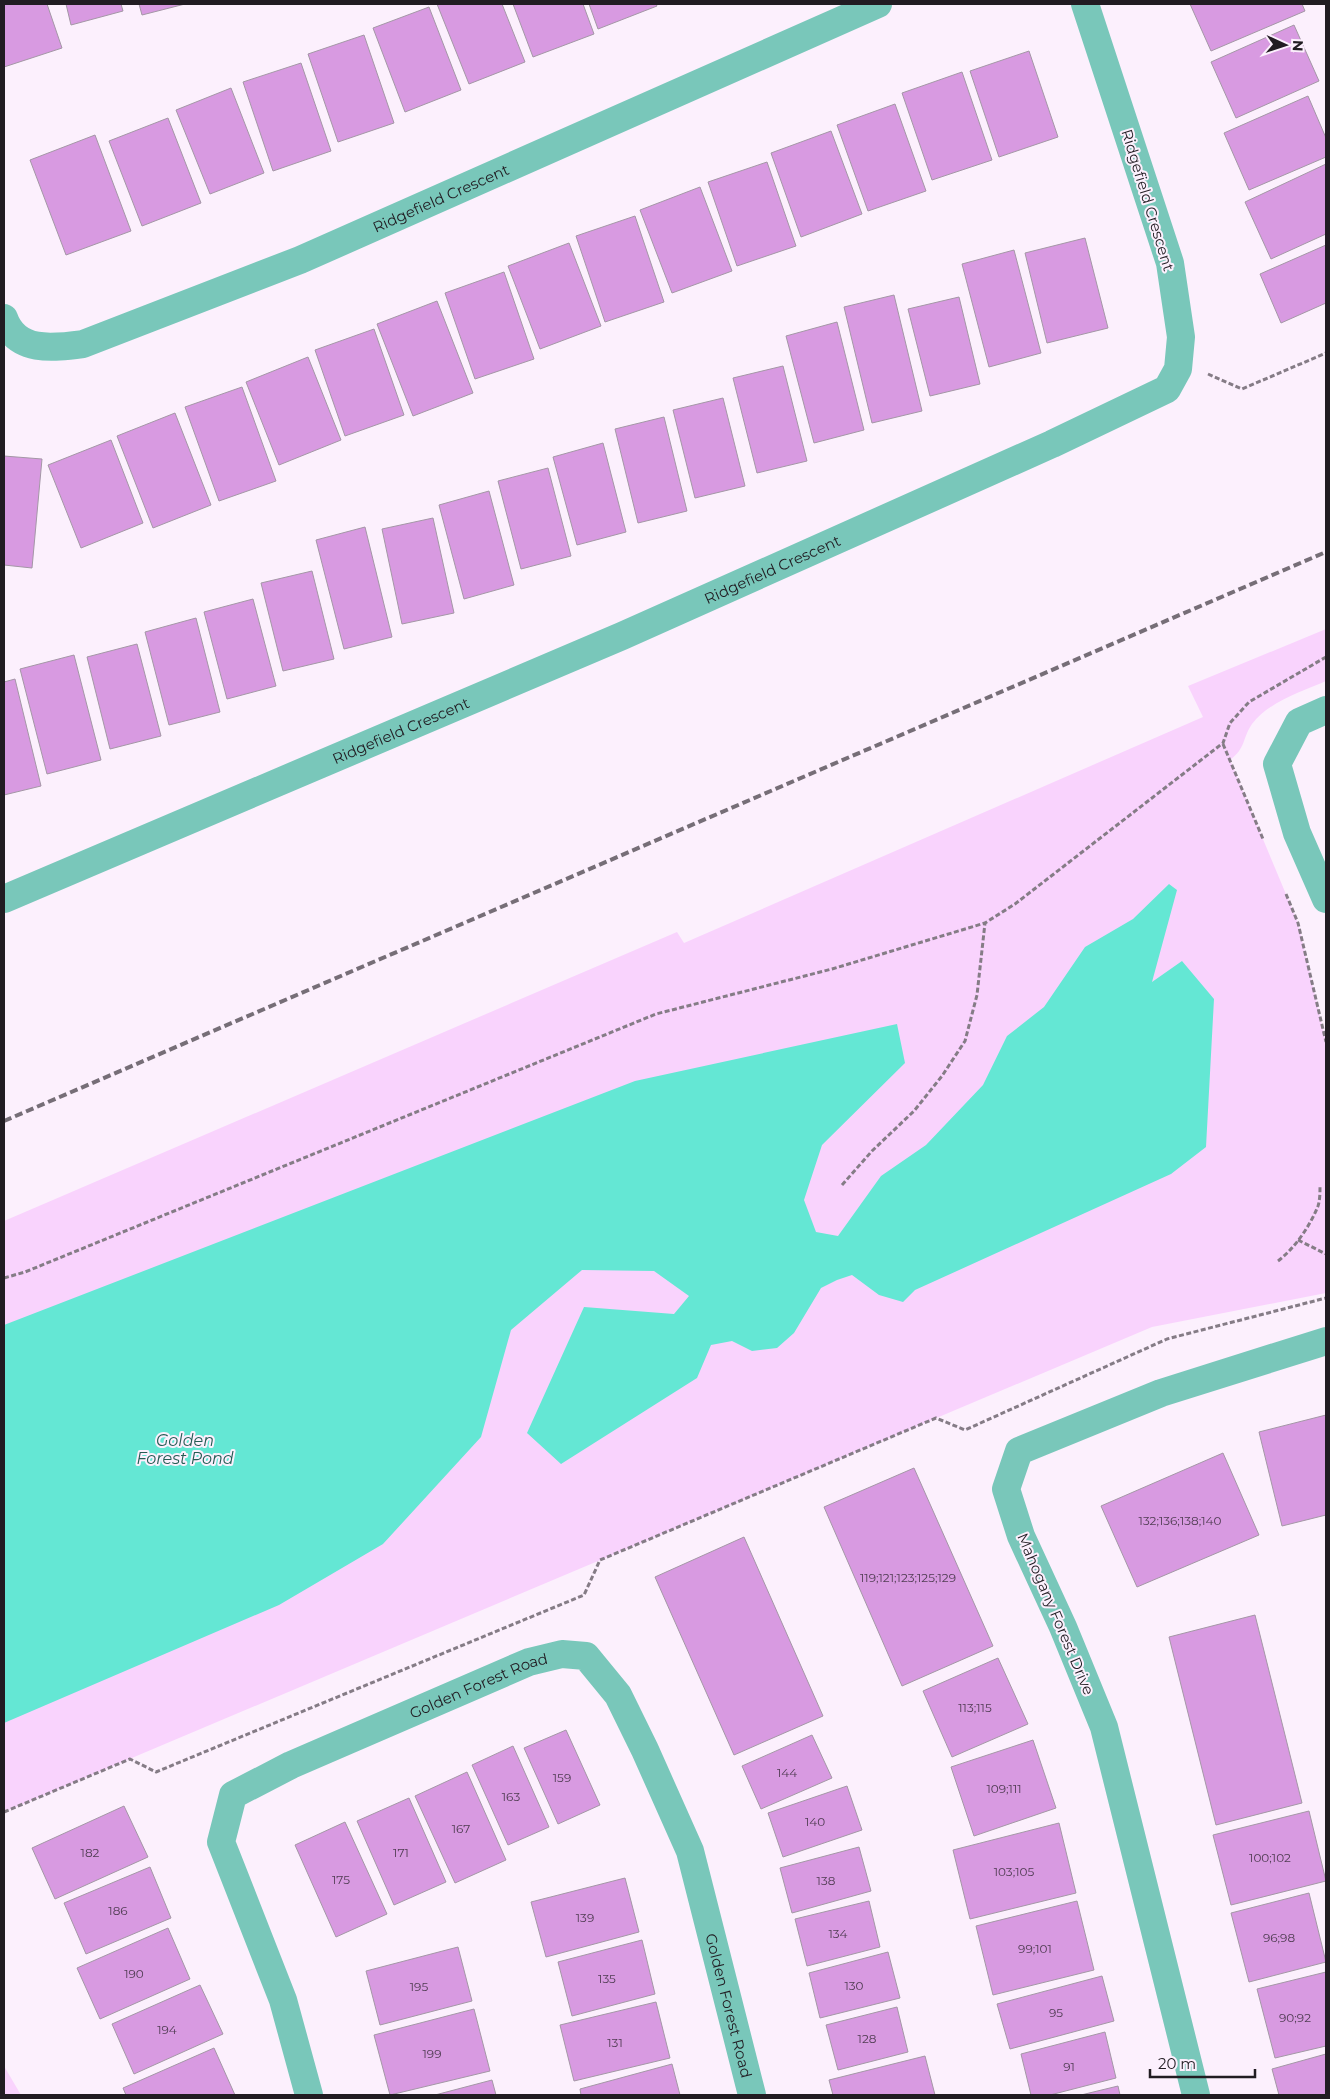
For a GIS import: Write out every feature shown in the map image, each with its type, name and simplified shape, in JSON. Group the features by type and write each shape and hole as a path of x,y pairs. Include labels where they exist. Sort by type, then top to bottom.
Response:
{"street":[{"name":"Ridgefield Crescent","path":"4,318 20,340 35,346 56,348 83,344 300,260 878,4"},
{"name":"Ridgefield Crescent","path":"4,899 622,636 1052,444 1167,389 1178,369 1181,338 1170,263 1085,4"},
{"path":"1326,710 1299,722 1277,764 1297,833 1326,899"},
{"name":"Mahogany Forest Drive","path":"1196,2095 1104,1727 1063,1627 1021,1536 1006,1489 1019,1451 1161,1393 1326,1342"},
{"name":"Golden Forest Road","path":"309,2095 283,2000 221,1842 233,1795 291,1765 529,1662 562,1654 586,1656 618,1695 645,1750 690,1852 752,2095"}],"path":[{"path":"1207,374 1242,389 1326,352"},
{"path":"4,1278 25,1272 656,1014 832,968 985,923 1015,904 1223,743 1230,723 1249,702 1326,657"},
{"path":"1223,743 1265,844"},
{"path":"1283,888 1298,923 1326,1042"},
{"path":"842,1185 872,1151 914,1111 942,1076 965,1041 977,995 985,923"},
{"path":"1278,1261 1298,1240 1319,1204 1320,1186"},
{"path":"1298,1240 1326,1254"},
{"path":"4,1812 130,1759 156,1772 584,1595 600,1560 936,1418 965,1430 1167,1338 1326,1298"}],"shaded area":[{"path":"1326,629 1326,681 1286,698 1259,716 1252,724 1239,751 1230,760 1298,923 1326,1042 1326,1293 1152,1327 4,1812 4,1221 677,932 684,943 1203,717 1188,686"},
{"path":"4,2066 21,2095 4,2095"}],"water":[{"name":"Golden Forest Pond","path":"1169,884 1177,890 1152,982 1182,961 1214,999 1206,1147 1171,1174 915,1290 903,1302 879,1295 852,1275 837,1280 821,1288 794,1333 777,1348 752,1351 732,1341 711,1345 697,1378 561,1464 527,1433 584,1307 674,1314 689,1296 654,1271 582,1270 511,1330 481,1437 383,1544 279,1605 4,1723 4,1325 635,1081 897,1024 905,1063 822,1145 804,1200 816,1232 838,1236 881,1176 926,1145 983,1085 1007,1036 1044,1007 1085,947 1133,919"}],"building":[{"path":"4,4 47,4 62,48 4,67"},
{"path":"66,4 121,4 123,11 71,25"},
{"path":"139,4 185,4 142,15"},
{"path":"437,4 502,4 525,62 469,84"},
{"path":"513,4 583,4 594,34 533,57"},
{"path":"589,4 656,4 657,6 598,29"},
{"path":"1190,4 1302,4 1305,11 1211,51"},
{"path":"429,7 461,90 405,112 373,28"},
{"path":"1294,25 1319,81 1236,118 1211,62"},
{"path":"364,35 394,123 338,142 308,54"},
{"path":"1029,51 1058,137 999,157 970,71"},
{"path":"301,63 331,151 273,171 243,82"},
{"path":"962,72 992,160 932,180 902,93"},
{"path":"231,88 264,173 210,194 176,110"},
{"path":"1308,96 1326,138 1326,157 1249,190 1224,133"},
{"path":"895,104 926,191 868,211 837,125"},
{"path":"168,118 201,203 142,226 109,141"},
{"path":"831,131 862,214 801,237 771,153"},
{"path":"95,135 131,231 66,255 30,160"},
{"path":"767,162 796,246 737,266 708,182"},
{"path":"1326,164 1326,234 1271,259 1245,202"},
{"path":"700,187 732,271 672,293 640,210"},
{"path":"635,216 664,302 605,322 576,236"},
{"path":"1085,238 1108,328 1047,343 1025,253"},
{"path":"569,243 601,326 540,349 508,266"},
{"path":"1326,245 1326,303 1281,323 1260,274"},
{"path":"1014,250 1041,353 989,367 962,264"},
{"path":"504,272 534,359 475,379 445,293"},
{"path":"894,295 922,411 872,423 844,307"},
{"path":"959,297 980,384 930,396 908,309"},
{"path":"437,301 473,393 413,416 377,324"},
{"path":"837,322 864,430 814,443 786,336"},
{"path":"374,329 404,415 345,436 315,350"},
{"path":"308,357 341,440 279,465 246,382"},
{"path":"783,366 807,461 757,473 733,378"},
{"path":"242,387 276,481 219,501 185,407"},
{"path":"723,398 745,486 695,498 673,410"},
{"path":"175,413 211,505 153,528 117,436"},
{"path":"664,417 687,511 638,523 615,429"},
{"path":"111,440 143,523 81,548 48,465"},
{"path":"603,443 626,532 577,545 553,457"},
{"path":"4,456 42,459 32,568 4,565"},
{"path":"548,468 571,556 521,569 498,481"},
{"path":"489,491 514,585 464,599 439,505"},
{"path":"433,518 454,613 402,624 382,529"},
{"path":"365,527 392,637 344,649 316,540"},
{"path":"312,571 334,659 283,671 261,583"},
{"path":"253,599 276,686 227,699 204,612"},
{"path":"196,618 220,712 169,725 145,632"},
{"path":"137,644 161,736 110,749 87,657"},
{"path":"74,655 101,760 47,774 20,669"},
{"path":"15,679 41,786 4,795 4,682"},
{"path":"1326,1415 1326,1515 1282,1526 1259,1432"},
{"path":"1223,1453 1259,1535 1137,1587 1101,1506"},
{"path":"914,1468 993,1646 902,1686 824,1507"},
{"path":"744,1537 823,1716 734,1755 655,1577"},
{"path":"1255,1615 1302,1803 1216,1825 1169,1637"},
{"path":"998,1658 1028,1724 952,1757 923,1691"},
{"path":"566,1730 600,1805 558,1824 524,1748"},
{"path":"812,1735 832,1778 761,1809 742,1766"},
{"path":"1033,1740 1056,1808 974,1836 951,1767"},
{"path":"513,1746 549,1827 508,1845 472,1765"},
{"path":"467,1772 506,1860 455,1883 415,1796"},
{"path":"847,1786 862,1830 783,1857 768,1813"},
{"path":"409,1798 446,1882 394,1905 357,1821"},
{"path":"124,1806 148,1857 55,1899 32,1848"},
{"path":"1309,1811 1326,1881 1231,1905 1213,1835"},
{"path":"345,1822 387,1914 336,1937 295,1845"},
{"path":"1059,1823 1076,1893 970,1919 953,1850"},
{"path":"859,1847 871,1891 792,1913 780,1868"},
{"path":"150,1867 171,1918 86,1954 64,1903"},
{"path":"625,1878 639,1932 546,1957 531,1902"},
{"path":"1309,1893 1326,1962 1249,1982 1231,1913"},
{"path":"869,1901 880,1947 807,1966 795,1919"},
{"path":"1077,1901 1094,1970 993,1995 976,1926"},
{"path":"168,1928 190,1979 100,2019 77,1968"},
{"path":"642,1940 655,1994 572,2016 558,1962"},
{"path":"458,1947 472,2001 380,2025 366,1971"},
{"path":"888,1952 900,1998 820,2018 809,1973"},
{"path":"1326,1972 1326,2046 1275,2058 1257,1989"},
{"path":"1102,1976 1114,2021 1010,2049 997,2004"},
{"path":"200,1985 223,2034 134,2074 112,2024"},
{"path":"656,2002 670,2058 574,2081 560,2025"},
{"path":"897,2007 908,2052 838,2070 826,2025"},
{"path":"474,2009 490,2071 390,2095 374,2035"},
{"path":"1105,2032 1116,2078 1050,2095 1031,2095 1021,2054"},
{"path":"214,2048 235,2095 126,2095 123,2088"},
{"path":"1326,2054 1326,2095 1279,2095 1272,2069"},
{"path":"925,2056 935,2095 833,2095 829,2080"},
{"path":"672,2064 680,2095 581,2095 580,2089"},
{"path":"492,2080 496,2095 435,2095"},
{"path":"1118,2086 1120,2095 1081,2095"}],"railway":[{"path":"4,1121 1326,552"}]}
